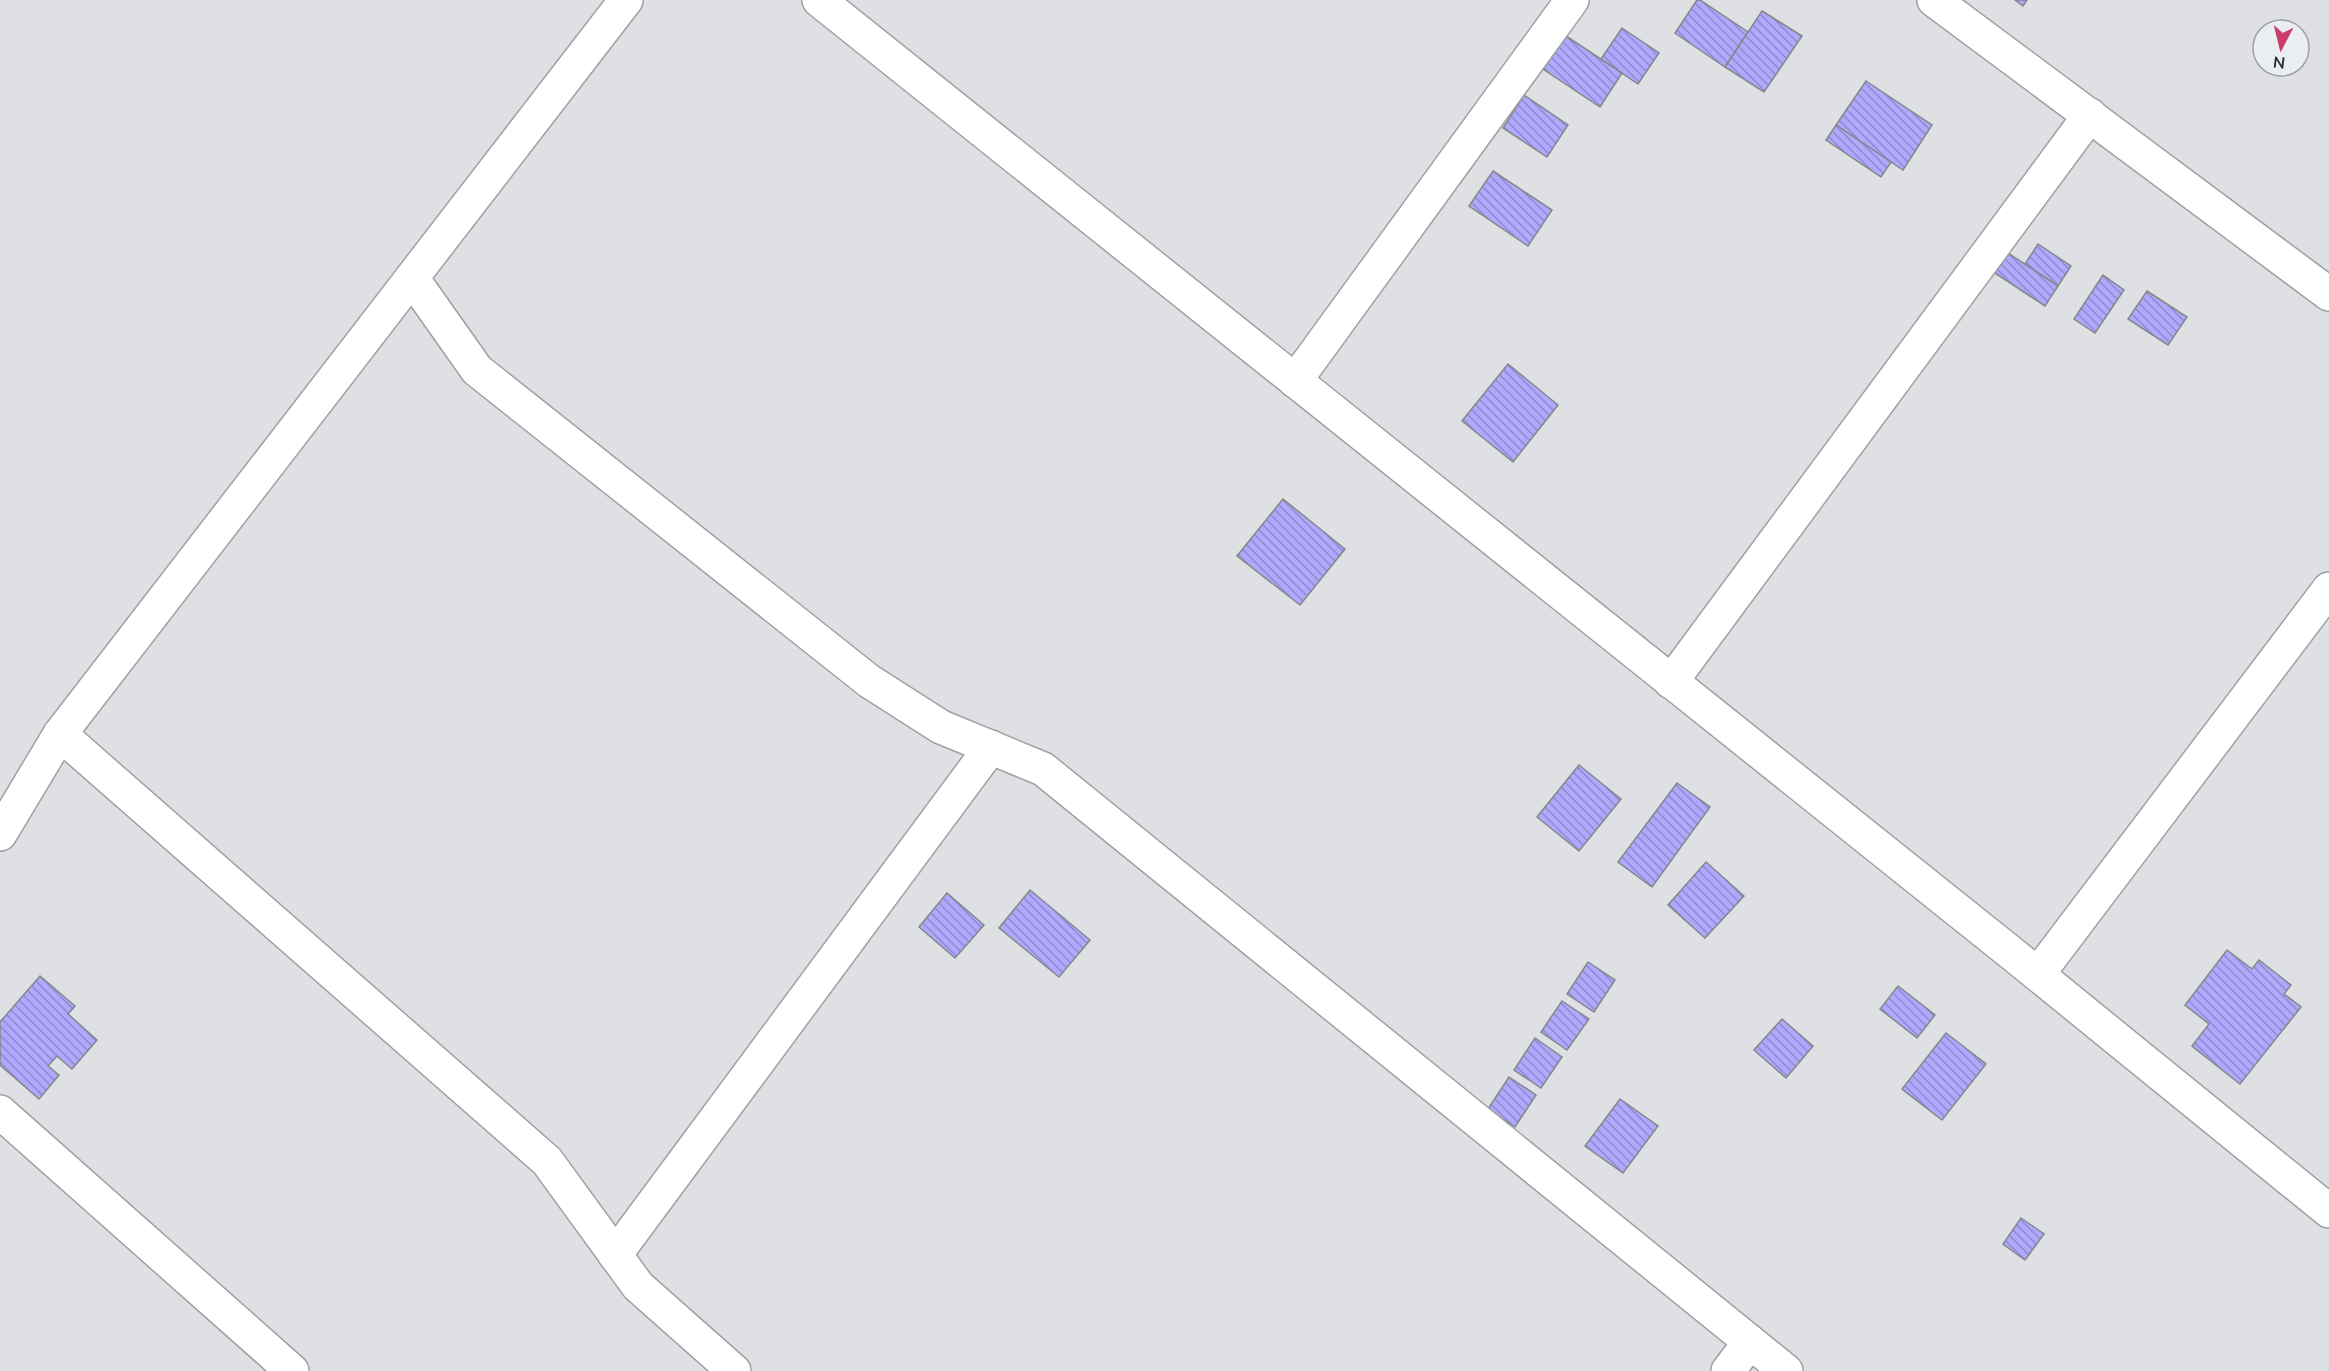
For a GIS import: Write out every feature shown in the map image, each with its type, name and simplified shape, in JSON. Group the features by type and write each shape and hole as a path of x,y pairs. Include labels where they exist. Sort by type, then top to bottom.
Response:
{"street":[{"path":"0,834 60,734 626,0"},
{"path":"819,0 2038,974 2329,1211"},
{"path":"1295,381 1572,0"},
{"path":"1934,0 2329,294"},
{"path":"1671,682 2090,116"},
{"path":"412,278 477,370 869,681 940,727 1043,770 1786,1371"},
{"path":"2038,974 2329,589"},
{"path":"60,734 547,1161 638,1286 734,1371"},
{"path":"615,1255 991,747"},
{"path":"0,1112 292,1371"},
{"path":"1728,1371 1750,1342"}],"building":[{"path":"1697,0 1748,32 1725,67 1675,33"},
{"path":"2015,0 2027,0 2023,6"},
{"path":"1762,11 1802,36 1764,92 1725,67"},
{"path":"1622,28 1659,53 1638,84 1601,59"},
{"path":"1566,36 1622,73 1600,107 1543,69"},
{"path":"1866,81 1932,125 1903,170 1836,125"},
{"path":"1524,95 1568,125 1547,157 1503,128"},
{"path":"1836,125 1891,162 1881,177 1826,140"},
{"path":"1493,171 1552,210 1528,246 1469,206"},
{"path":"2038,244 2071,266 2058,286 2025,264"},
{"path":"2005,251 2058,286 2045,306 1992,271"},
{"path":"2103,275 2124,290 2095,333 2074,319"},
{"path":"2147,291 2187,317 2168,345 2128,319"},
{"path":"1508,364 1558,405 1513,462 1462,421"},
{"path":"1283,499 1345,549 1300,605 1237,556"},
{"path":"1579,765 1621,799 1579,851 1537,817"},
{"path":"1677,783 1710,807 1652,887 1618,862"},
{"path":"1706,862 1744,896 1705,938 1668,905"},
{"path":"1030,890 1090,940 1059,977 999,928"},
{"path":"947,893 984,925 955,958 919,927"},
{"path":"2227,950 2252,969 2259,960 2291,985 2284,994 2301,1007 2240,1084 2192,1046 2209,1024 2185,1005"},
{"path":"1588,962 1615,980 1594,1012 1567,994"},
{"path":"40,976 75,1006 68,1014 97,1040 72,1069 57,1056 48,1066 59,1075 39,1099 0,1065 0,1022"},
{"path":"1898,986 1935,1015 1917,1038 1880,1009"},
{"path":"1562,1001 1589,1019 1567,1050 1541,1032"},
{"path":"1782,1019 1813,1046 1786,1078 1754,1050"},
{"path":"1946,1033 1986,1064 1942,1120 1902,1089"},
{"path":"1535,1038 1562,1057 1541,1088 1514,1070"},
{"path":"1509,1077 1536,1095 1515,1127 1488,1109"},
{"path":"1620,1099 1658,1126 1623,1173 1585,1146"},
{"path":"2021,1218 2044,1234 2025,1260 2003,1244"}]}
